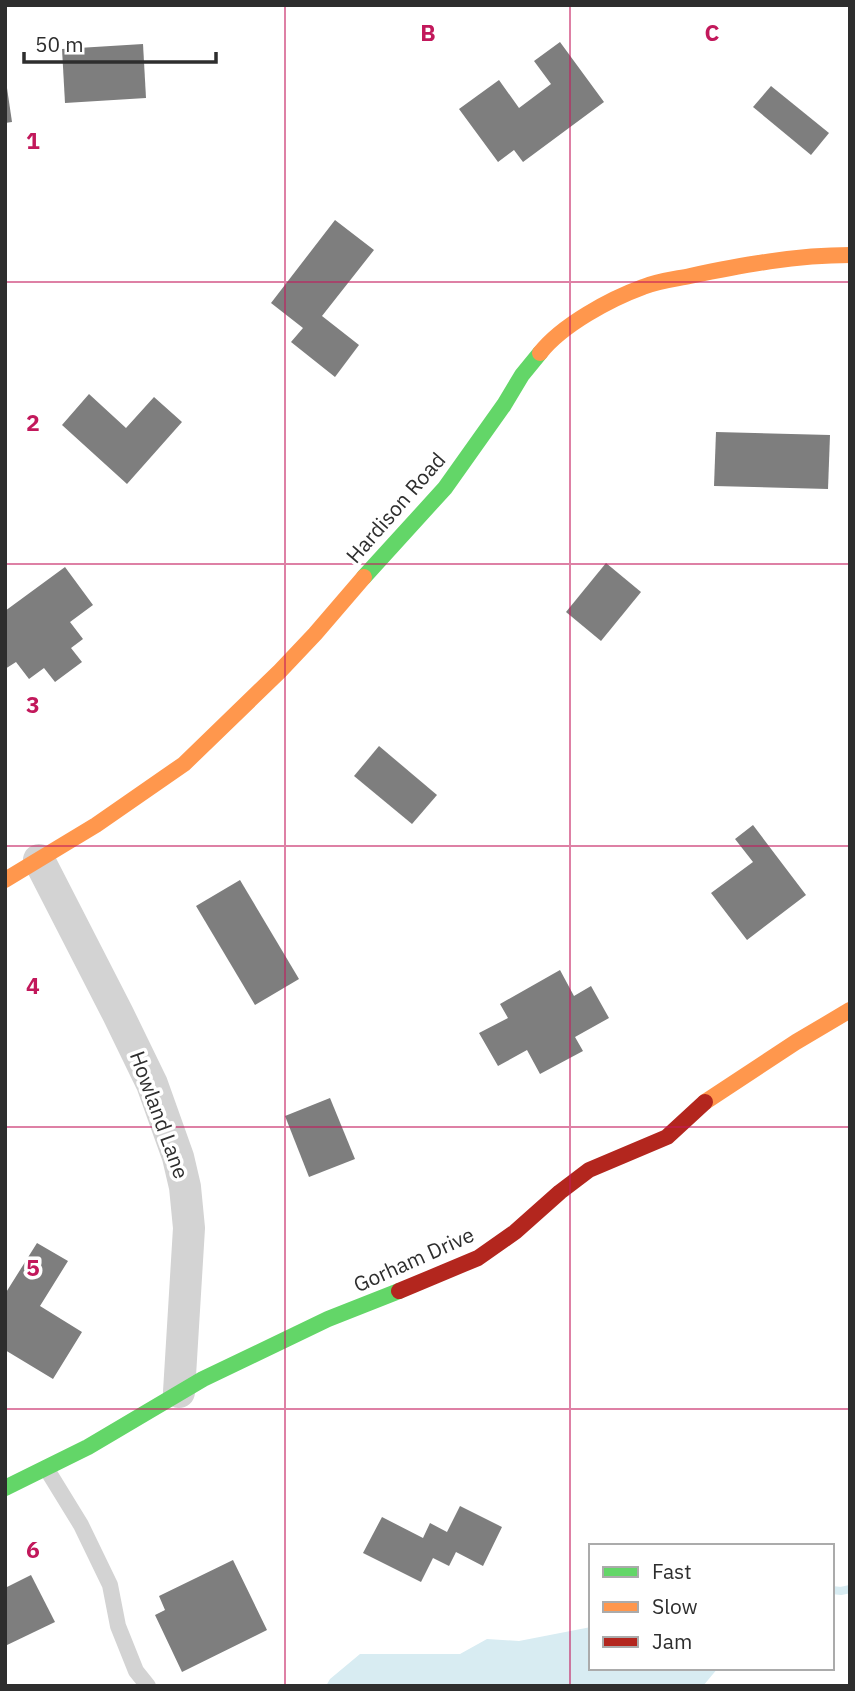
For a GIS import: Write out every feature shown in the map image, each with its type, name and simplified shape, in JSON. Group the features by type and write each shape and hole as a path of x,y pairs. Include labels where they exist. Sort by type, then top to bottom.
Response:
{"street":[{"name":"Hardison Road","path":"5,880 96,825 184,764 280,671 444,488 504,405 522,375 546,345 576,321 644,286 781,259 850,255"},
{"name":"Howland Lane","path":"39,860 152,1084 178,1157 185,1187 189,1228 179,1392"},
{"name":"Gorham Drive","path":"5,1488 88,1447 203,1379 328,1319 478,1258 515,1232 589,1170 667,1137 709,1098 850,1010"}],"lane":[{"path":"46,1468 80,1525 110,1586 118,1626 136,1671 148,1686"}],"shaded area":[{"path":"589,1627 589,1670 716,1670 703,1686 326,1686 330,1679 360,1654 460,1654 487,1639 519,1641"}],"building":[{"path":"560,42 604,102 523,162 514,150 498,162 459,109 499,80 519,108 551,84 534,61"},
{"path":"143,44 146,98 65,103 62,49"},
{"path":"771,86 829,133 811,155 753,107"},
{"path":"5,88 12,122 5,123"},
{"path":"335,220 374,250 322,316 359,345 335,377 291,342 303,328 271,303"},
{"path":"89,394 126,428 154,397 182,422 127,484 62,425"},
{"path":"716,432 830,435 828,489 714,486"},
{"path":"606,563 641,592 601,641 566,612"},
{"path":"65,567 93,605 70,622 83,639 71,648 82,662 55,682 44,668 29,679 16,662 5,669 5,611"},
{"path":"379,746 437,795 412,824 354,776"},
{"path":"753,825 806,895 747,940 711,893 753,862 735,839"},
{"path":"240,880 299,979 255,1005 196,906"},
{"path":"560,970 574,996 591,986 609,1018 575,1037 583,1051 540,1074 527,1050 498,1066 479,1033 508,1018 500,1004"},
{"path":"330,1098 355,1159 309,1177 285,1116"},
{"path":"37,1243 68,1261 40,1306 82,1332 53,1379 5,1350 5,1294"},
{"path":"460,1506 502,1527 483,1566 456,1552 449,1566 433,1558 421,1582 363,1553 382,1517 423,1538 430,1523 447,1532"},
{"path":"233,1560 267,1630 182,1672 155,1615 165,1610 159,1596"},
{"path":"31,1575 55,1622 5,1646 5,1588"}],"waterway":[{"path":"834,1590 850,1589"}],"traffic: fast":[{"path":"364,577 445,488 540,353"},
{"path":"5,1488 88,1447 203,1379 328,1319 399,1291"}],"traffic: slow":[{"path":"540,353 587,314 648,285 770,261 850,255"},
{"path":"5,880 96,825 184,764 280,671 364,577"},
{"path":"705,1102 850,1010"}],"traffic: jam":[{"path":"399,1291 478,1258 515,1232 589,1170 667,1137 705,1102"}]}
